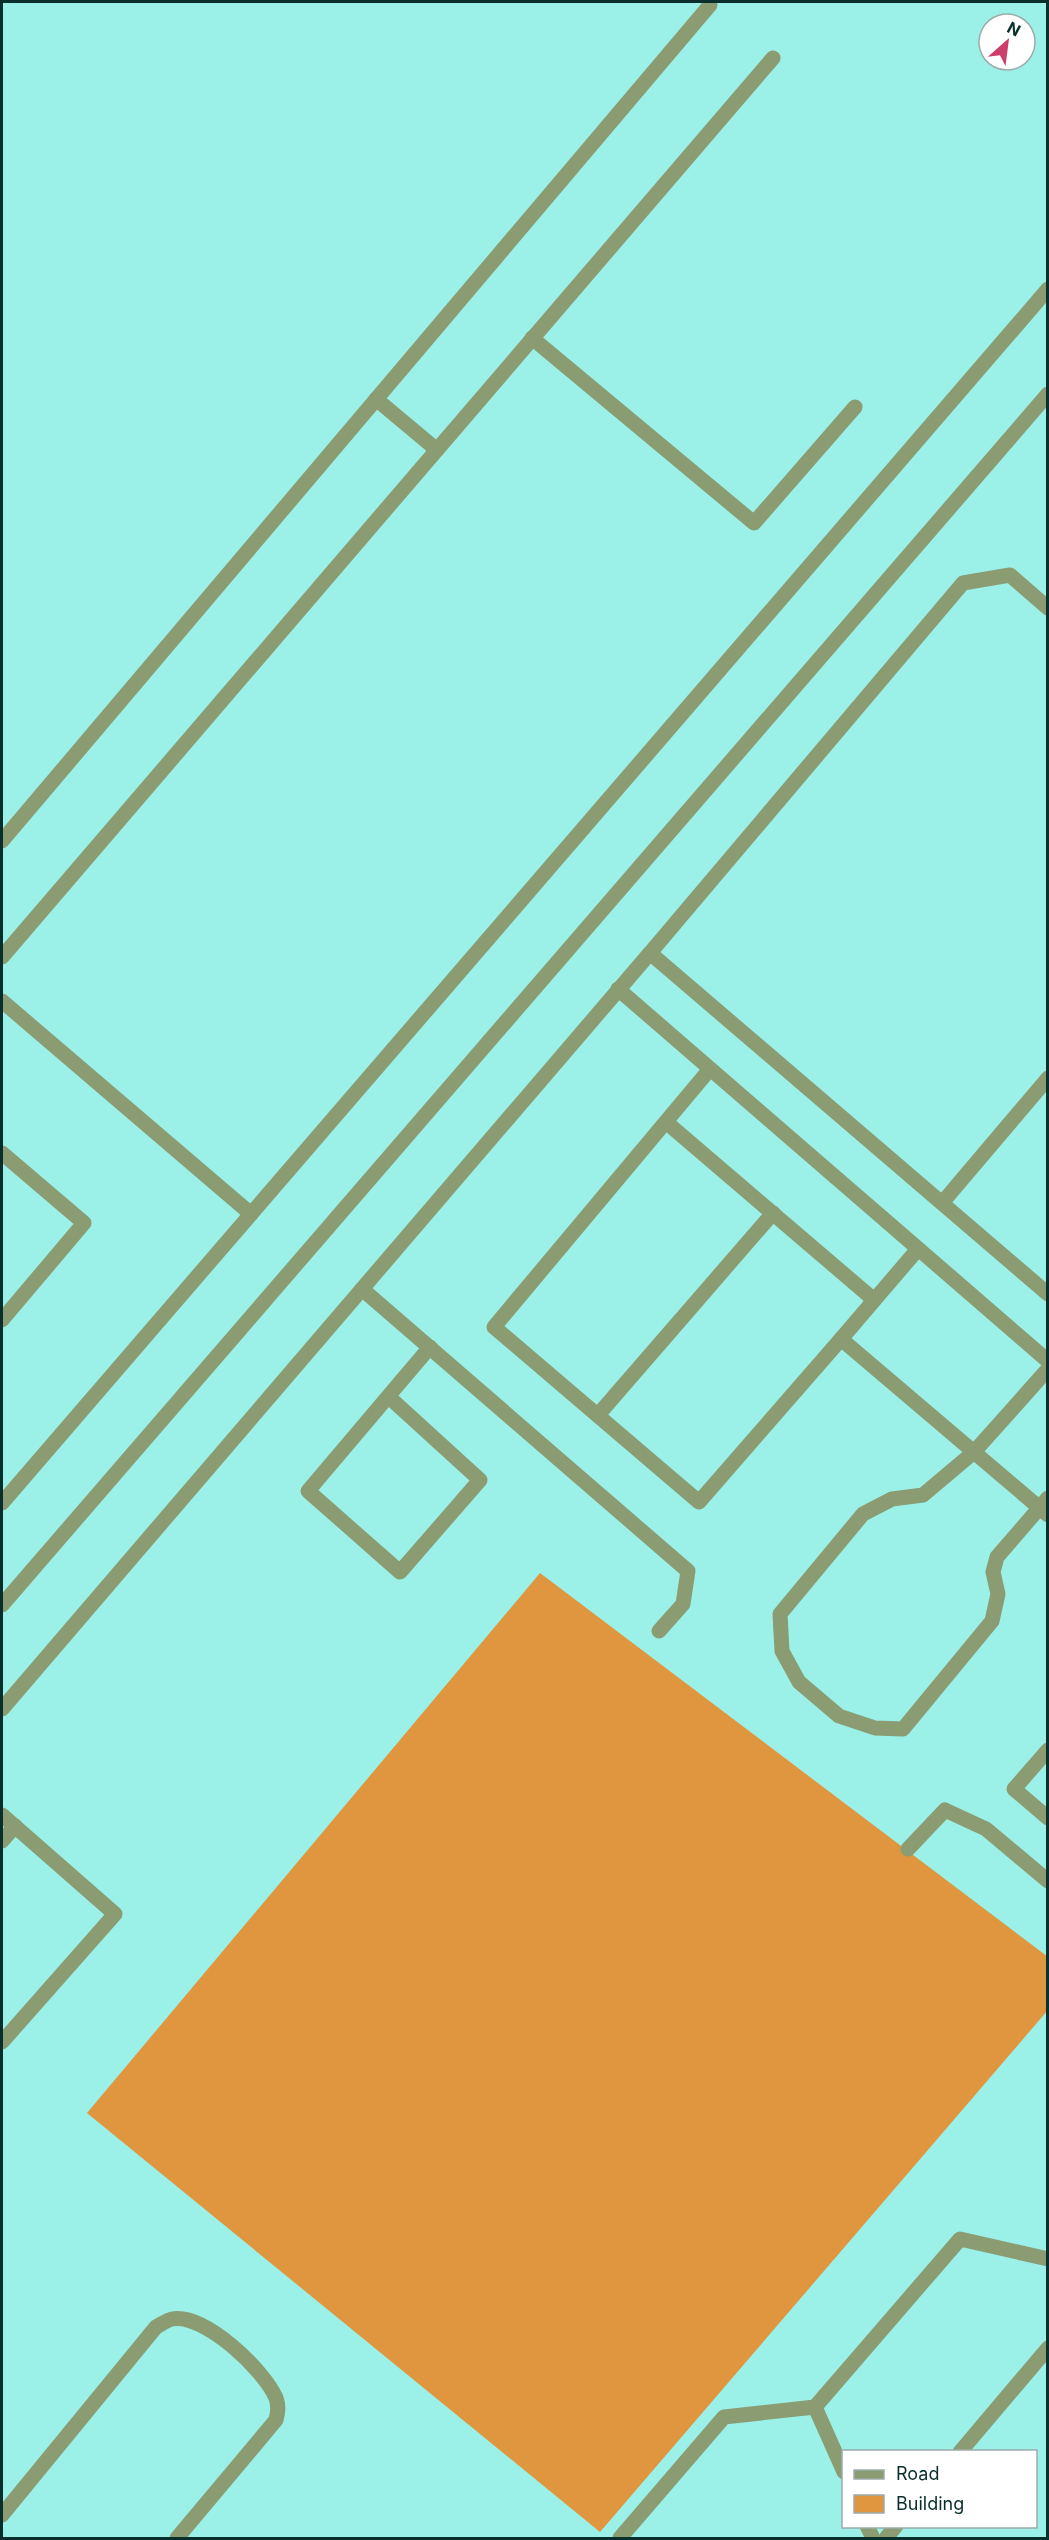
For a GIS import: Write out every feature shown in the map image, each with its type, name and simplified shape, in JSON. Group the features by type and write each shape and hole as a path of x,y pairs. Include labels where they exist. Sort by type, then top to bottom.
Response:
{"street":[{"path":"2,841 710,4"},
{"path":"2,957 773,58"},
{"path":"2,1503 1047,289"},
{"path":"532,338 754,523 855,407"},
{"path":"2,1605 1047,394"},
{"path":"376,399 437,450"},
{"path":"2,1709 650,953 963,583 1010,575 1047,608"},
{"path":"650,953 1047,1294"},
{"path":"618,989 1047,1361"},
{"path":"2,1001 250,1214"},
{"path":"710,1069 494,1327 699,1502 918,1249"},
{"path":"942,1203 1047,1078"},
{"path":"666,1122 873,1299"},
{"path":"2,1153 84,1223 2,1320"},
{"path":"598,1415 773,1213"},
{"path":"362,1289 688,1571 683,1604 659,1631"},
{"path":"841,1339 974,1452 1045,1507 997,1557 993,1572 998,1594 992,1621 903,1729 875,1728 838,1716 799,1682 782,1651 780,1614 862,1514 892,1499 923,1495 974,1452 1047,1369"},
{"path":"390,1398 480,1480 400,1572 308,1491 430,1347"},
{"path":"1047,1750 1014,1790 1047,1818"},
{"path":"908,1849 945,1810 986,1829 1047,1881"},
{"path":"2,1815 115,1914 2,2042"},
{"path":"2,1841 15,1826"},
{"path":"620,2538 724,2417 815,2407 960,2239 1047,2259"},
{"path":"2,2515 156,2327 172,2319 190,2321 232,2346 250,2362 270,2388 278,2409 276,2420 177,2538"},
{"path":"961,2450 1047,2348"},
{"path":"815,2407 842,2470"}],"building":[{"path":"540,1573 1048,1957 1048,2010 600,2532 87,2113"}]}
